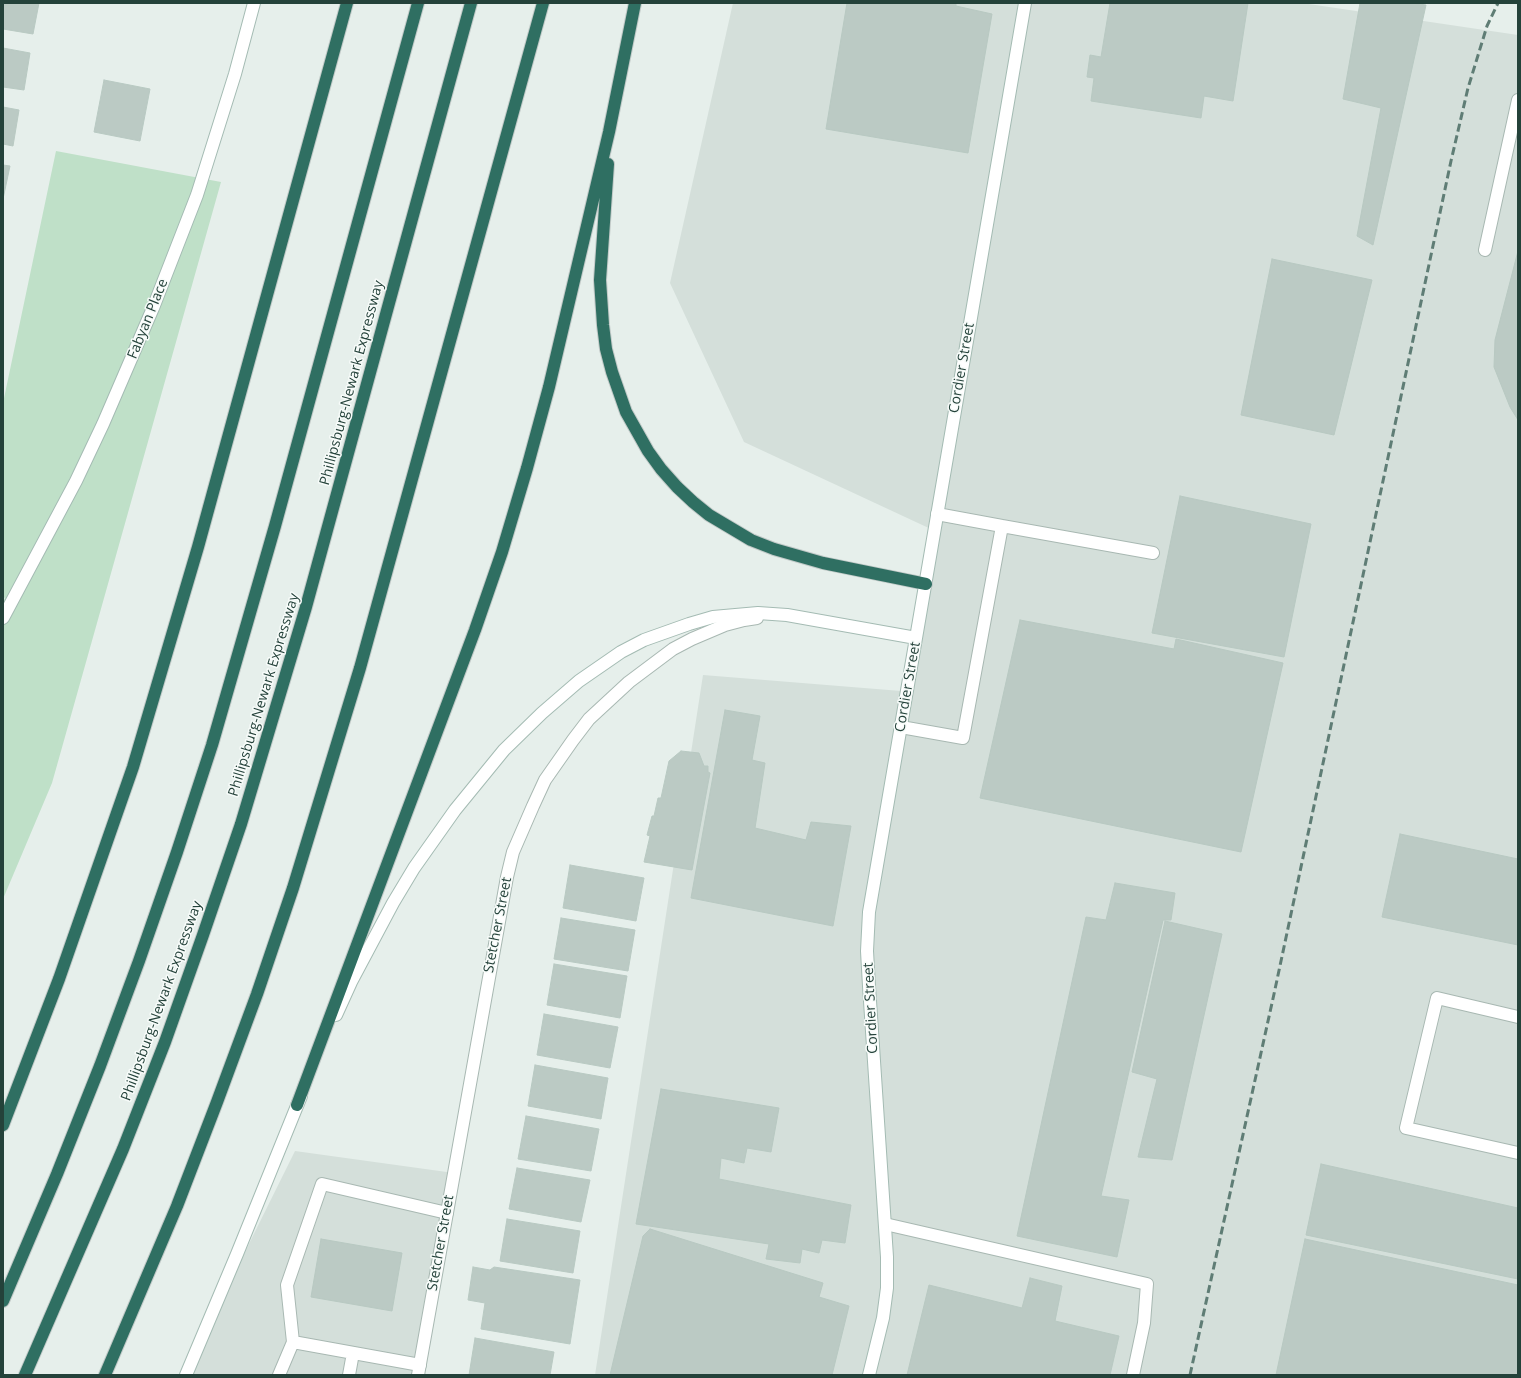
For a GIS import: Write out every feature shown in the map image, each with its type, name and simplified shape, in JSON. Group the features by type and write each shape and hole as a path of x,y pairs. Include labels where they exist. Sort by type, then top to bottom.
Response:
{"highway":[{"path":"3,1125 59,979 136,759 200,540 347,3"},
{"path":"3,1301 57,1174 100,1066 169,874 212,744 271,541 418,3"},
{"name":"Phillipsburg-Newark Expressway","path":"25,1375 124,1149 191,970 241,824 306,607 471,3"},
{"path":"105,1375 177,1206 257,994 293,888 360,668 542,3"},
{"path":"297,1105 475,630 502,552 545,403 609,132 635,3"},
{"path":"609,132 600,272 603,325 606,349 618,392 626,412 648,451 677,487 693,502 709,515 751,540 780,551 823,564 926,584"}],"main road":[{"name":"Fabyan Place","path":"3,618 76,481 110,409 153,308 175,254 202,179 235,74 254,3"},
{"name":"Cordier Street","path":"869,1375 883,1318 887,1288 885,1224 867,951 869,912 1025,3"},
{"path":"1485,250 1518,100"},
{"path":"937,514 1153,553"},
{"path":"901,727 963,738 1002,526"},
{"path":"186,1375 297,1105 351,982 393,903 418,862 455,810 494,762 523,731 579,680 622,652 644,640 666,631 713,617 758,613 787,615 916,638"},
{"name":"Stetcher Street","path":"419,1370 507,877 514,852 545,780 590,719 629,682 673,649 725,625 744,620 787,615"},
{"path":"1518,1017 1436,998 1406,1128 1518,1153"},
{"path":"279,1375 293,1342 287,1285 322,1184 447,1213"},
{"path":"885,1224 1147,1284 1144,1323 1133,1375"},
{"path":"293,1342 353,1353 419,1370"},
{"path":"348,1375 353,1353"}],"shaded area":[{"path":"733,3 1302,3 1518,35 1518,1375 595,1375 703,675 901,691 933,530 744,442 670,283"},
{"path":"295,1151 454,1173 413,1375 184,1375"}],"green space":[{"path":"56,151 221,182 52,783 3,899 3,601 5,598 3,597 3,403"}],"building":[{"path":"3,3 39,3 33,34 3,29"},
{"path":"847,3 956,3 956,6 992,14 968,153 826,129"},
{"path":"1110,3 1248,3 1233,101 1204,96 1201,118 1091,101 1094,78 1087,77 1090,55 1101,57"},
{"path":"1360,3 1413,3 1426,5 1373,245 1357,236 1381,108 1343,99"},
{"path":"3,48 30,53 24,90 3,87"},
{"path":"104,80 150,89 140,141 94,132"},
{"path":"3,107 19,110 13,146 3,144"},
{"path":"3,165 10,166 3,199"},
{"path":"1518,251 1518,420 1510,407 1494,367 1495,340"},
{"path":"1272,259 1372,280 1334,435 1241,415"},
{"path":"1180,496 1311,524 1284,657 1152,633"},
{"path":"1020,620 1174,649 1176,639 1283,663 1241,852 980,798"},
{"path":"725,710 760,716 752,760 765,763 755,828 806,840 811,822 851,826 833,926 691,898"},
{"path":"681,751 699,753 704,766 708,766 708,772 710,773 692,870 644,862 650,836 647,835 652,816 654,816 658,798 661,798 669,761"},
{"path":"1400,834 1518,859 1518,945 1382,917"},
{"path":"570,865 644,878 636,921 563,908"},
{"path":"1115,883 1175,893 1171,920 1163,920 1101,1196 1129,1200 1117,1257 1017,1236 1086,917 1106,920"},
{"path":"561,918 635,930 628,971 554,959"},
{"path":"1165,921 1222,934 1172,1160 1138,1157 1157,1079 1132,1072"},
{"path":"554,964 627,976 620,1018 547,1005"},
{"path":"544,1014 618,1027 610,1068 537,1055"},
{"path":"535,1065 608,1078 601,1119 528,1106"},
{"path":"661,1089 779,1108 771,1152 747,1148 744,1163 721,1158 719,1179 851,1205 845,1243 822,1240 819,1253 802,1249 800,1263 766,1259 769,1244 636,1224"},
{"path":"526,1116 599,1129 591,1171 518,1159"},
{"path":"1321,1164 1518,1208 1518,1279 1306,1235"},
{"path":"517,1168 590,1180 581,1222 509,1209"},
{"path":"507,1219 580,1231 573,1273 500,1261"},
{"path":"650,1229 823,1283 819,1297 849,1306 832,1375 610,1375 643,1236"},
{"path":"321,1239 402,1253 392,1311 311,1297"},
{"path":"1305,1239 1518,1285 1518,1375 1276,1375"},
{"path":"473,1267 490,1270 494,1267 580,1280 570,1344 481,1329 485,1303 468,1300"},
{"path":"1030,1278 1062,1286 1055,1321 1119,1336 1110,1375 907,1375 929,1285 1022,1308"},
{"path":"475,1338 554,1352 550,1375 469,1375"}],"railway":[{"path":"1190,1375 1274,994 1451,161 1468,88 1487,26 1498,3"}]}
